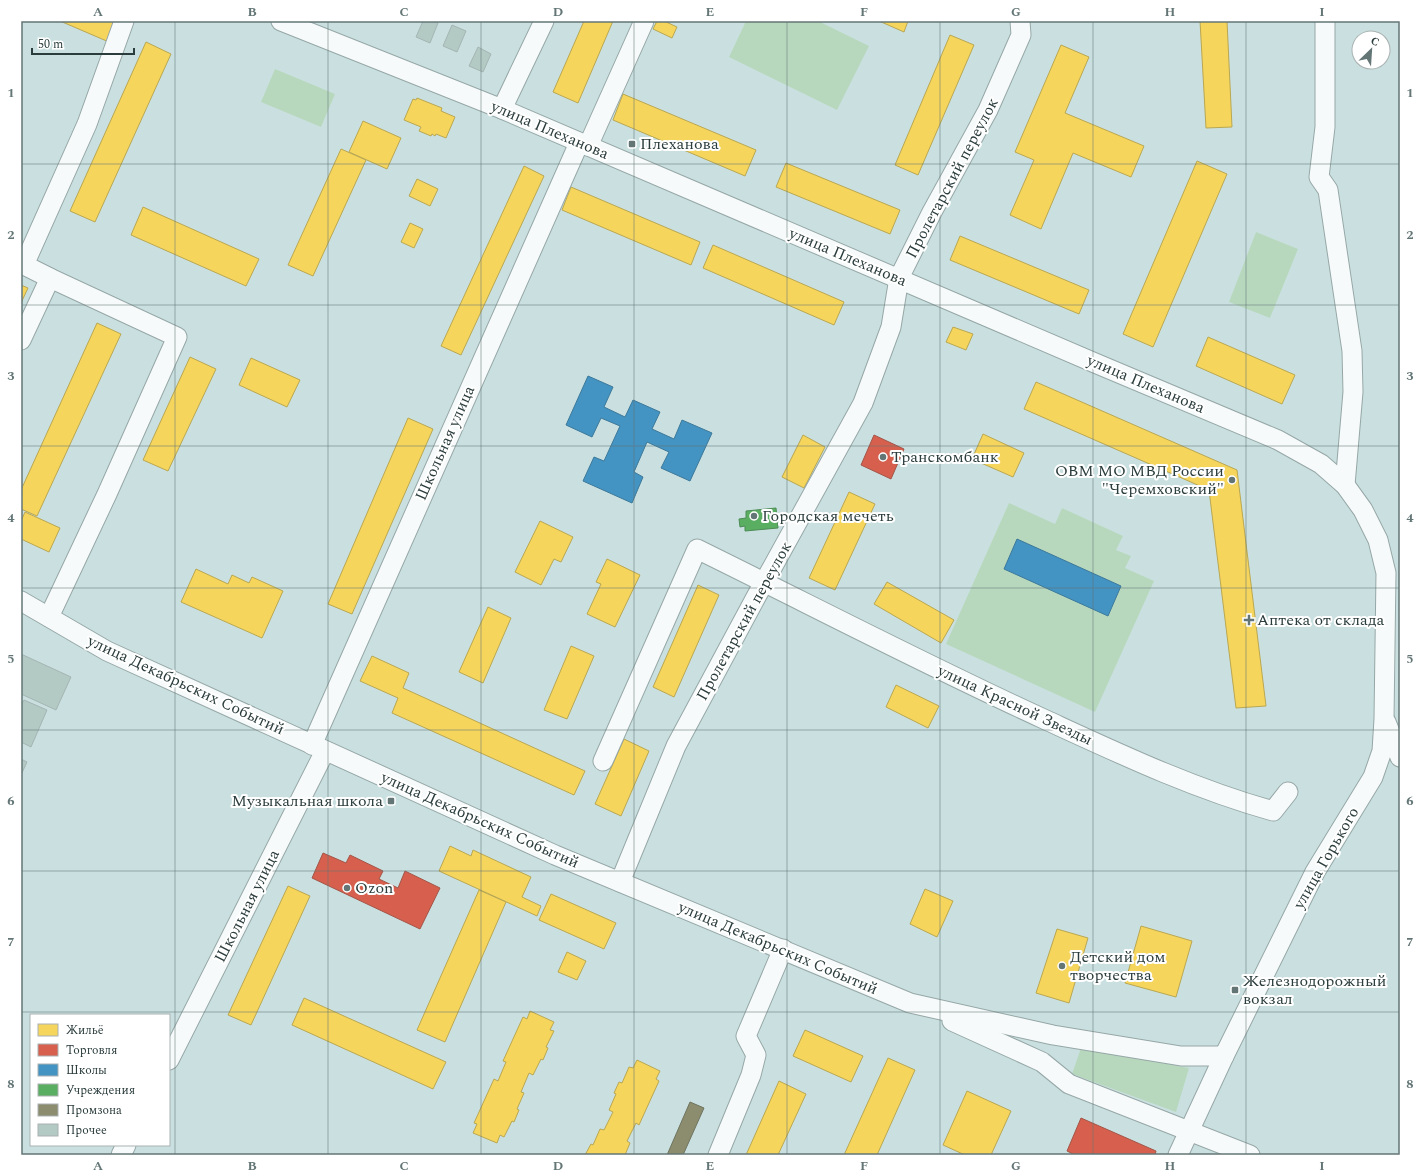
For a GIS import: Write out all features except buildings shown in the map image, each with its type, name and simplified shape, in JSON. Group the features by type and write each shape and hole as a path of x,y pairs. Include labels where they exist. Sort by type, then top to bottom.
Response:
{"street":[{"path":"49,617 107,494 177,337 23,264 87,124 124,21"},
{"name":"улица Плеханова","path":"281,21 502,109 1278,440 1321,464 1345,485 1363,510 1378,540"},
{"path":"502,109 544,21"},
{"name":"Школьная улица","path":"170,1058 319,748 584,144 644,21"},
{"path":"1325,21 1325,127 1319,177 1328,190 1352,351 1354,392 1345,485"},
{"name":"Пролетарский переулок","path":"620,882 676,746 764,582 863,403 891,327 900,278 932,212 988,110 1021,28"},
{"path":"21,340 50,278"},
{"name":"улица Горького","path":"1178,1155 1224,1056 1315,872 1373,777 1382,751 1384,719 1386,573 1378,540"},
{"name":"улица Красной Звезды","path":"603,762 697,549 985,692 1131,760 1234,800 1274,811 1288,792"},
{"name":"улица Декабрьских Событий","path":"21,601 107,651 319,748 391,779 555,855 920,1006 1042,1062 1069,1084 1250,1155"},
{"name":"улица Декабрьских Событий","path":"21,607 49,617"},
{"path":"1384,719 1400,757"},
{"path":"718,1155 751,1075 756,1055 746,1036 783,950"},
{"name":"улица Декабрьских Событий","path":"920,1006 1053,1035 1173,1055 1224,1056"},
{"path":"121,1155 126,1146"}],"green space":[{"path":"746,21 818,21 869,46 837,110 729,57"},
{"path":"275,69 335,94 321,127 261,102"},
{"path":"1256,232 1298,249 1270,318 1229,302"},
{"path":"1009,503 1055,524 1062,508 1123,536 1116,550 1131,556 1125,568 1154,581 1095,712 946,644"},
{"path":"1081,1048 1189,1068 1176,1112 1072,1074"}],"place":[{"name":"Плеханова","path":"632,144"},
{"name":"Транскомбанк","path":"883,457"},
{"name":"ОВМ МО МВД России \"Черемховский\"","path":"1232,480"},
{"name":"Городская мечеть","path":"754,516"},
{"name":"Аптека от склада","path":"1249,620"},
{"name":"Музыкальная школа","path":"391,801"},
{"name":"Ozon","path":"347,888"},
{"name":"Детский дом творчества","path":"1062,966"},
{"name":"Железнодорожный вокзал","path":"1235,990"}]}
